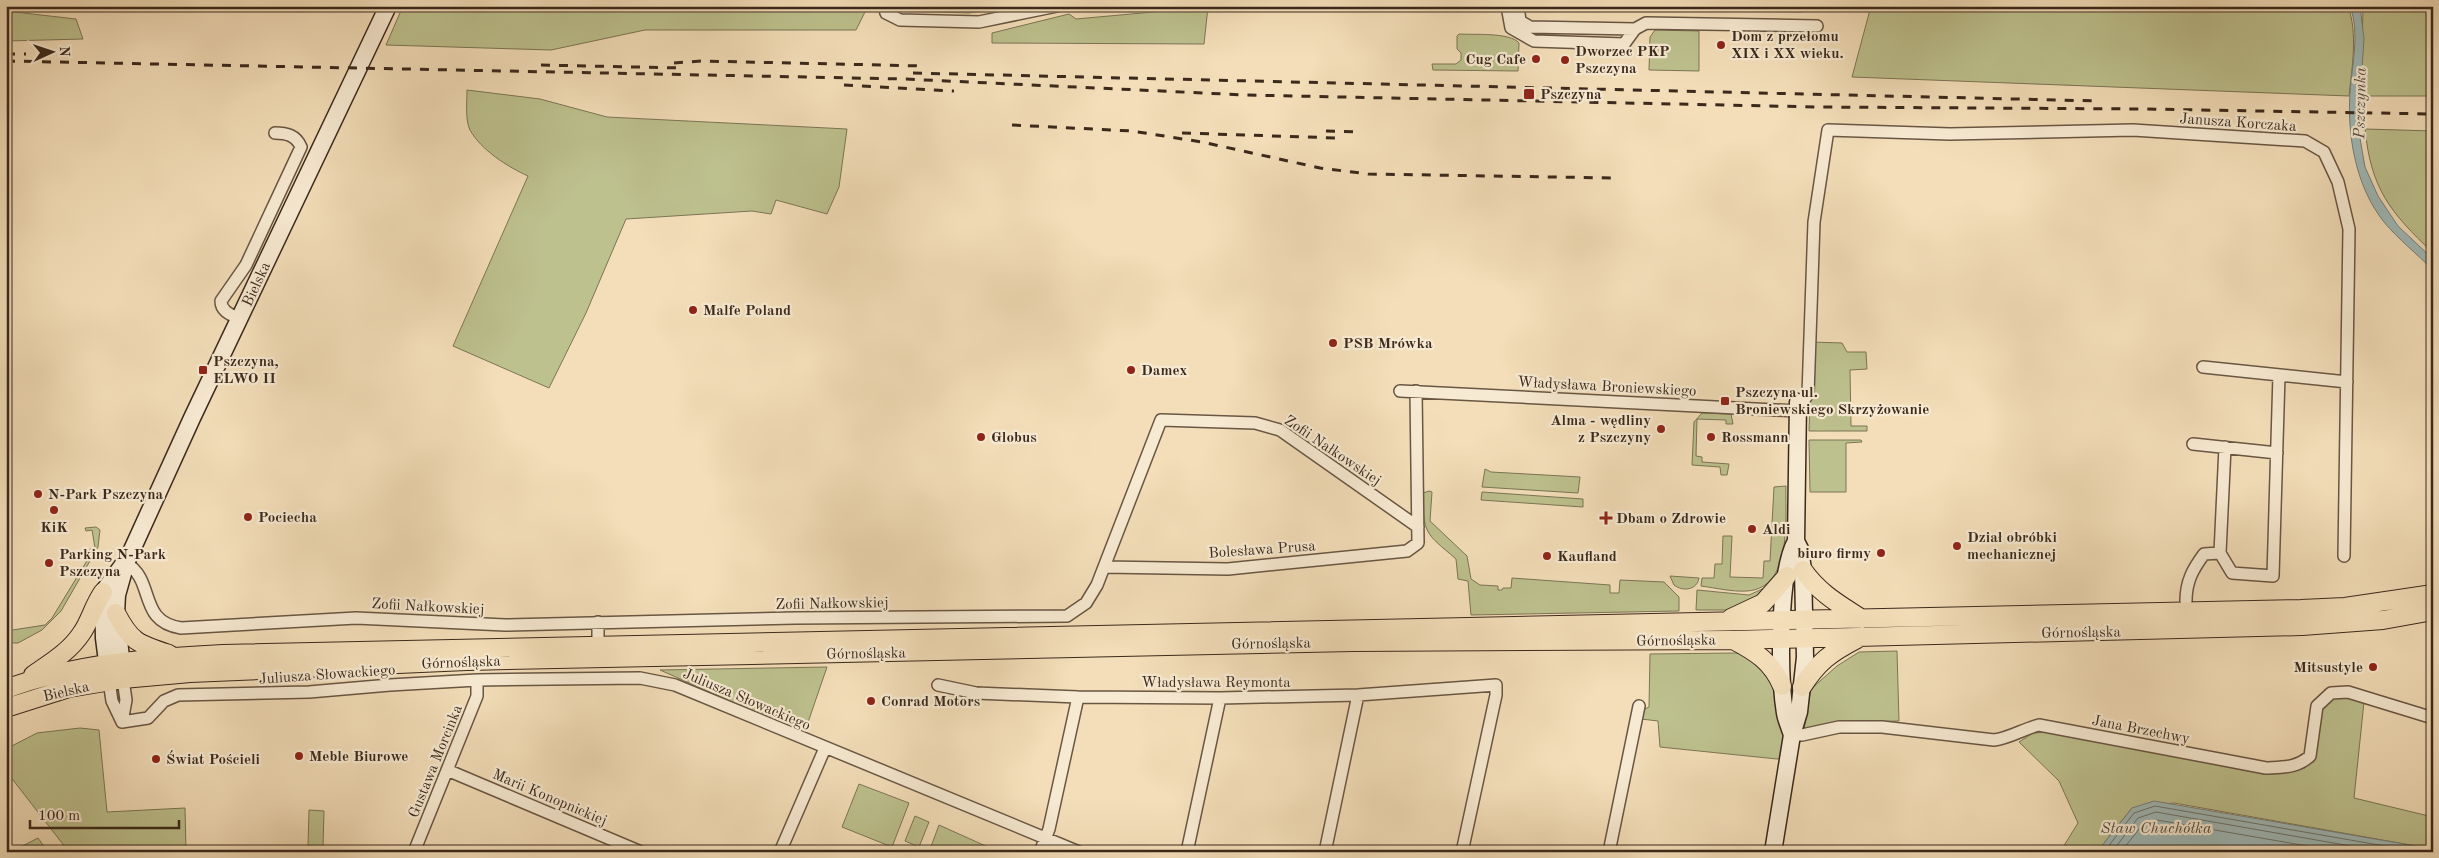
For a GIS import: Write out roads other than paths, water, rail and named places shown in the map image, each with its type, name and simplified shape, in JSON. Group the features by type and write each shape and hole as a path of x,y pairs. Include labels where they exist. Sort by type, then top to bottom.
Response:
{"main road":[{"name":"Bielska","path":"115,671 117,595 126,563 192,418 388,6"},
{"path":"1792,735 1785,715 1781,638 1782,620 1800,550 1796,541 1797,407"},
{"name":"Bielska","path":"103,592 126,563"},
{"path":"1795,573 1813,584 1828,598 1862,619"},
{"path":"1773,852 1792,735 1799,712 1802,687 1805,620 1795,573"},
{"path":"1723,622 1764,603 1795,573"},
{"path":"103,592 115,671"},
{"path":"14,686 68,650 82,633 93,606 103,592"},
{"name":"Górnośląska","path":"115,671 176,656 2302,609 2345,607 2433,594"},
{"name":"Górnośląska","path":"115,671 190,673 467,661 1353,642 1733,640 2302,626 2383,620 2433,611"},
{"path":"116,613 131,637 139,644 176,656"},
{"path":"1802,687 1814,668 1827,656 1861,637"},
{"path":"1733,640 1766,660 1777,674 1782,686"},
{"name":"Bielska","path":"14,686 115,671"},
{"name":"Bielska","path":"6,708 115,671"}],"street":[{"path":"885,10 900,20 979,22 1057,6"},
{"path":"1507,6 1511,28 1534,41 1624,44 1635,29 1646,23 1817,26"},
{"path":"1518,6 1520,21 1530,26 1635,29"},
{"name":"Janusza Korczaka","path":"1797,407 1808,394 1814,222 1828,130 1950,134 2133,130 2305,141 2324,152 2338,182 2349,229 2344,556"},
{"path":"240,319 225,311 221,306 221,301 246,265 301,147 293,136 274,133"},
{"path":"2203,368 2347,382"},
{"path":"2225,447 2220,553 2232,573 2272,576 2279,375"},
{"name":"Władysława Broniewskiego","path":"1400,391 1797,407"},
{"path":"1416,392 1418,527"},
{"name":"Zofii Nałkowskiej","path":"126,563 139,573 154,615 170,626 182,628 356,618 506,625 598,622 1067,616 1086,603 1104,567 1161,420 1255,423 1280,430 1418,527"},
{"path":"2192,444 2277,453"},
{"name":"Bolesława Prusa","path":"1104,567 1228,569 1407,551 1418,543 1418,527"},
{"path":"2186,601 2186,588 2192,571 2204,554 2220,553"},
{"path":"598,622 598,646"},
{"name":"Juliusza Słowackiego","path":"115,671 112,701 122,722 148,718 164,701 178,695 309,692 477,680 647,679 675,685 1079,852"},
{"name":"Gustawa Morcinka","path":"414,852 477,696 477,680"},
{"name":"Władysława Reymonta","path":"938,685 976,693 1078,697 1220,698 1358,695 1496,685 1496,695 1462,852"},
{"name":"Jana Brzechwy","path":"1792,735 1802,736 1839,727 1882,727 1994,740 2007,738 2024,729 2039,725 2266,768 2291,767 2302,763 2310,756 2316,706 2331,693 2348,692 2433,718"},
{"path":"1325,852 1358,695"},
{"path":"1040,852 1045,838 1078,697"},
{"path":"1187,852 1220,698"},
{"path":"1609,852 1639,706"},
{"path":"780,852 825,748"},
{"name":"Marii Konopnickiej","path":"447,770 641,852"}],"water":[{"name":"Pszczynka","path":"2350,6 2360,6 2364,39 2358,127 2365,167 2378,196 2398,226 2433,259 2433,270 2384,222 2366,193 2360,177 2352,143 2349,109 2355,38"},
{"name":"Staw Chuchółka","path":"2154,801 2433,849 2433,852 2097,852 2132,808"}],"railway":[{"path":"6,54 26,54"},
{"path":"6,61 904,79 1246,95 1819,107 2144,109 2433,114"},
{"path":"674,63 702,61 924,66"},
{"path":"541,65 683,68"},
{"path":"913,73 2100,101"},
{"path":"844,85 954,91"},
{"path":"1012,125 1132,131 1202,142 1320,168 1368,174 1615,178"},
{"path":"1326,131 1360,132"},
{"path":"1182,133 1337,138"}],"place":[{"name":"Dom z przełomu XIX i XX wieku.","path":"1721,45"},
{"name":"Cug Cafe","path":"1536,59"},
{"name":"Dworzec PKP Pszczyna","path":"1565,60"},
{"name":"Pszczyna","path":"1529,94"},
{"name":"Malfe Poland","path":"693,310"},
{"name":"PSB Mrówka","path":"1333,343"},
{"name":"Pszczyna, ELWO II","path":"203,370"},
{"name":"Damex","path":"1131,370"},
{"name":"Pszczyna ul. Broniewskiego Skrzyżowanie","path":"1725,401"},
{"name":"Alma - wędliny z Pszczyny","path":"1661,429"},
{"name":"Globus","path":"981,437"},
{"name":"Rossmann","path":"1711,437"},
{"name":"N-Park Pszczyna","path":"38,494"},
{"name":"KiK","path":"54,510"},
{"name":"Pociecha","path":"248,517"},
{"name":"Dbam o Zdrowie","path":"1606,518"},
{"name":"Aldi","path":"1752,529"},
{"name":"Dział obróbki mechanicznej","path":"1957,546"},
{"name":"biuro firmy","path":"1881,553"},
{"name":"Kaufland","path":"1547,556"},
{"name":"Parking N-Park Pszczyna","path":"49,563"},
{"name":"Mitsustyle","path":"2373,667"},
{"name":"Conrad Motors","path":"871,701"},
{"name":"Meble Biurowe","path":"299,756"},
{"name":"Świat Pościeli","path":"156,759"}]}
